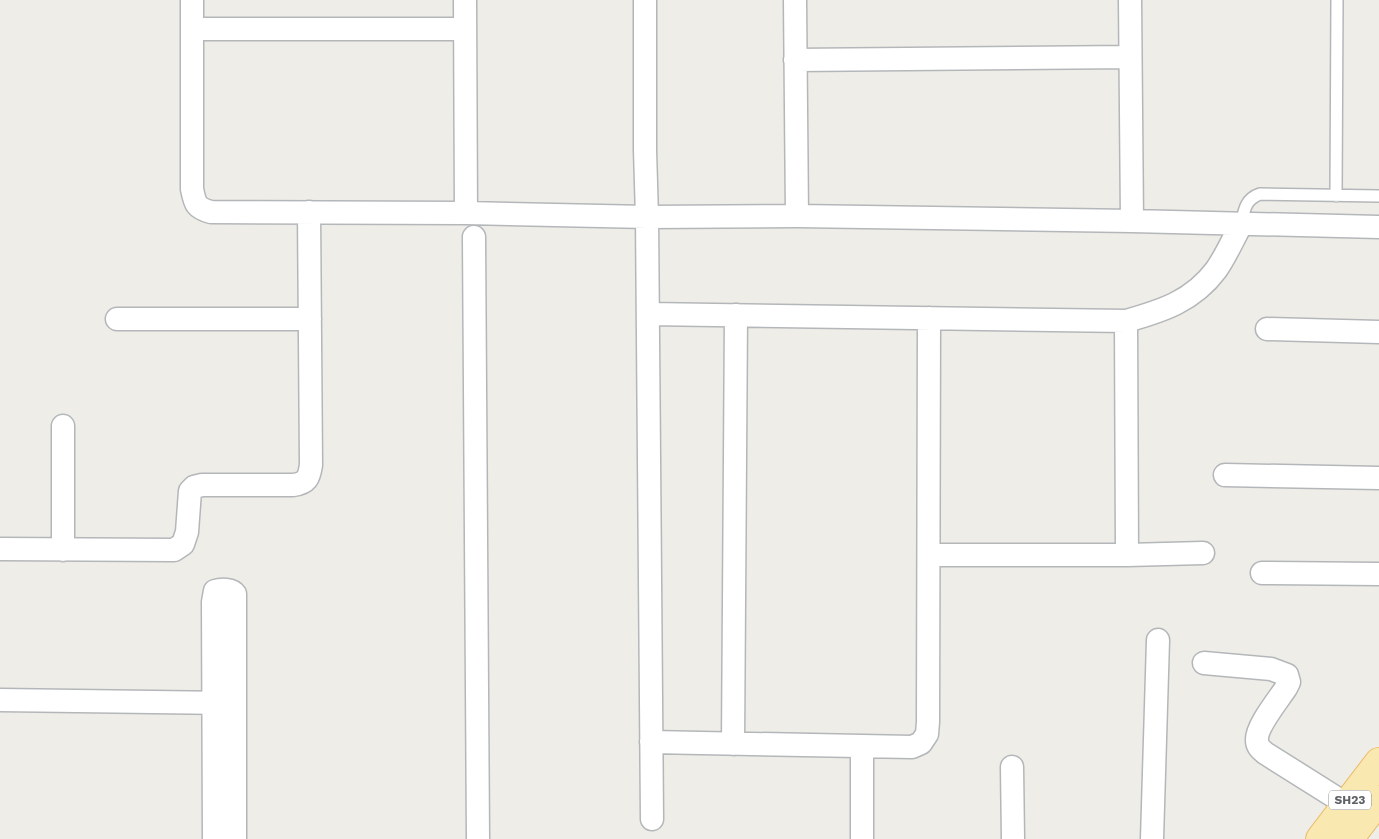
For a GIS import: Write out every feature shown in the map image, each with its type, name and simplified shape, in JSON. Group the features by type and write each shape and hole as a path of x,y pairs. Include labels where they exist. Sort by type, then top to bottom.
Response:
{"main road":[{"name":"SH23","path":"1349,839 1369,806 1379,762"},
{"name":"SH23","path":"1320,839 1369,806"}],"street":[{"path":"192,0 192,189 194,201 201,209 211,212 466,213 647,217 797,216 1132,221 1379,228"},
{"path":"466,0 466,213"},
{"path":"645,0 652,819"},
{"path":"795,0 797,216"},
{"path":"1130,0 1132,221"},
{"path":"192,29 466,29"},
{"path":"795,60 1130,57"},
{"path":"0,549 174,550 183,544 188,532 190,491 194,487 202,485 303,484 309,476 311,465 309,212"},
{"path":"648,314 1126,321 1162,311 1190,296 1216,270 1241,225"},
{"path":"474,237 478,839"},
{"path":"732,744 736,315"},
{"path":"652,742 912,747 921,743 927,734 930,318"},
{"path":"117,319 310,319"},
{"path":"1126,321 1127,555"},
{"path":"1267,328 1379,332"},
{"path":"63,426 63,550"},
{"path":"1224,475 1379,478"},
{"path":"928,555 1203,553"},
{"path":"1262,572 1379,574"},
{"path":"214,839 213,595 215,591 219,590 231,591 235,594 236,839"},
{"path":"1152,839 1158,640"},
{"path":"1204,663 1270,669 1287,675 1289,682 1286,688 1260,728 1256,738 1258,747 1265,753 1369,806"},
{"path":"0,700 236,703"},
{"path":"862,747 862,839"},
{"path":"1012,767 1013,839"}],"lane":[{"path":"1336,196 1337,0"},
{"path":"1241,225 1248,201 1253,196 1260,194 1379,196"}]}
